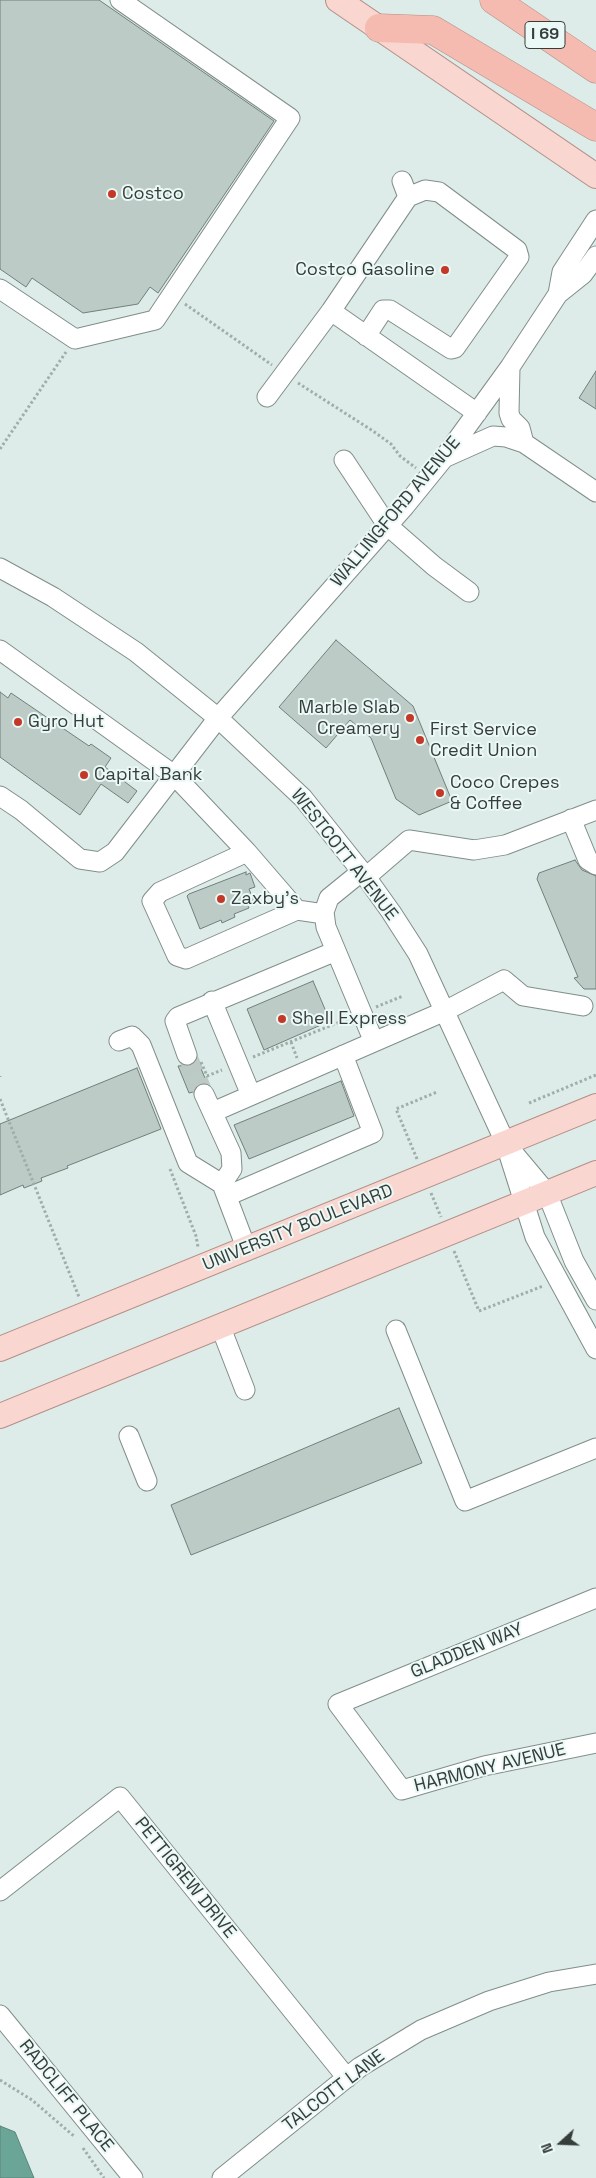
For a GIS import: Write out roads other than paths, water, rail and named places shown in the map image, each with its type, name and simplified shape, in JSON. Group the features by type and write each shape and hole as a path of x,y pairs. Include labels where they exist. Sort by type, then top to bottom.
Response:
{"highway":[{"name":"I 69","path":"494,0 596,69"},
{"path":"379,28 433,30 596,127"}],"main road":[{"path":"338,0 596,176"},
{"name":"UNIVERSITY BOULEVARD","path":"0,1349 247,1250 596,1106"},
{"path":"0,1416 221,1328 596,1174"}],"street":[{"path":"0,288 75,339 155,320 290,118 120,0"},
{"path":"267,397 331,311 405,189 439,192 517,250 519,257 455,348 451,349 390,310 383,310 366,336"},
{"name":"WALLINGFORD AVENUE","path":"558,294 562,272 596,220"},
{"name":"WALLINGFORD AVENUE","path":"0,796 21,810 80,859 100,862 115,852 218,718 444,458 510,367 558,294 583,274 596,256"},
{"path":"331,311 477,413"},
{"path":"510,367 509,413 511,420 520,428 524,443"},
{"path":"444,458 493,436 524,443 596,492"},
{"path":"344,460 387,525 434,566 469,592"},
{"name":"WESTCOTT AVENUE","path":"0,568 53,597 136,652 218,718 302,798 363,874 391,912 418,954 505,1142"},
{"path":"0,650 174,775 247,852 297,910"},
{"path":"374,1042 326,927 324,914 329,898 409,840 474,850 481,849 505,845 596,810"},
{"path":"571,819 588,860 596,864"},
{"path":"247,852 160,892 152,901 177,956 186,959 297,910 324,914"},
{"path":"187,1053 175,1021 178,1017 212,1001 336,951"},
{"path":"213,1112 444,1011 504,980 523,996 583,1006"},
{"path":"212,1001 251,1096"},
{"path":"119,1041 132,1036 141,1045 188,1163 225,1190 247,1250"},
{"path":"225,1190 374,1133 344,1055"},
{"path":"204,1094 231,1153 232,1169 225,1190"},
{"path":"505,1142 547,1193 574,1261 596,1300"},
{"path":"505,1142 535,1237 596,1349"},
{"path":"221,1328 245,1390"},
{"path":"396,1330 465,1501 596,1448"},
{"path":"129,1436 147,1481"},
{"name":"GLADDEN WAY","path":"338,1704 596,1598"},
{"name":"HARMONY AVENUE","path":"338,1704 402,1790 484,1766 596,1743"},
{"name":"PETTIGREW DRIVE","path":"0,1891 120,1797 347,2078"},
{"name":"TALCOTT LANE","path":"222,2178 360,2067 421,2030 489,2000 549,1982 596,1974"},
{"name":"RADCLIFF PLACE","path":"0,2015 133,2178"}],"tunnel":[{"path":"187,1055 204,1094"}],"place":[{"name":"Costco","path":"112,194"},
{"name":"Costco Gasoline","path":"445,270"},
{"name":"Marble Slab Creamery","path":"410,718"},
{"name":"Gyro Hut","path":"18,722"},
{"name":"First Service Credit Union","path":"420,740"},
{"name":"Capital Bank","path":"84,775"},
{"name":"Coco Crepes & Coffee","path":"440,793"},
{"name":"Zaxby's","path":"221,899"},
{"name":"Shell Express","path":"282,1019"}]}
